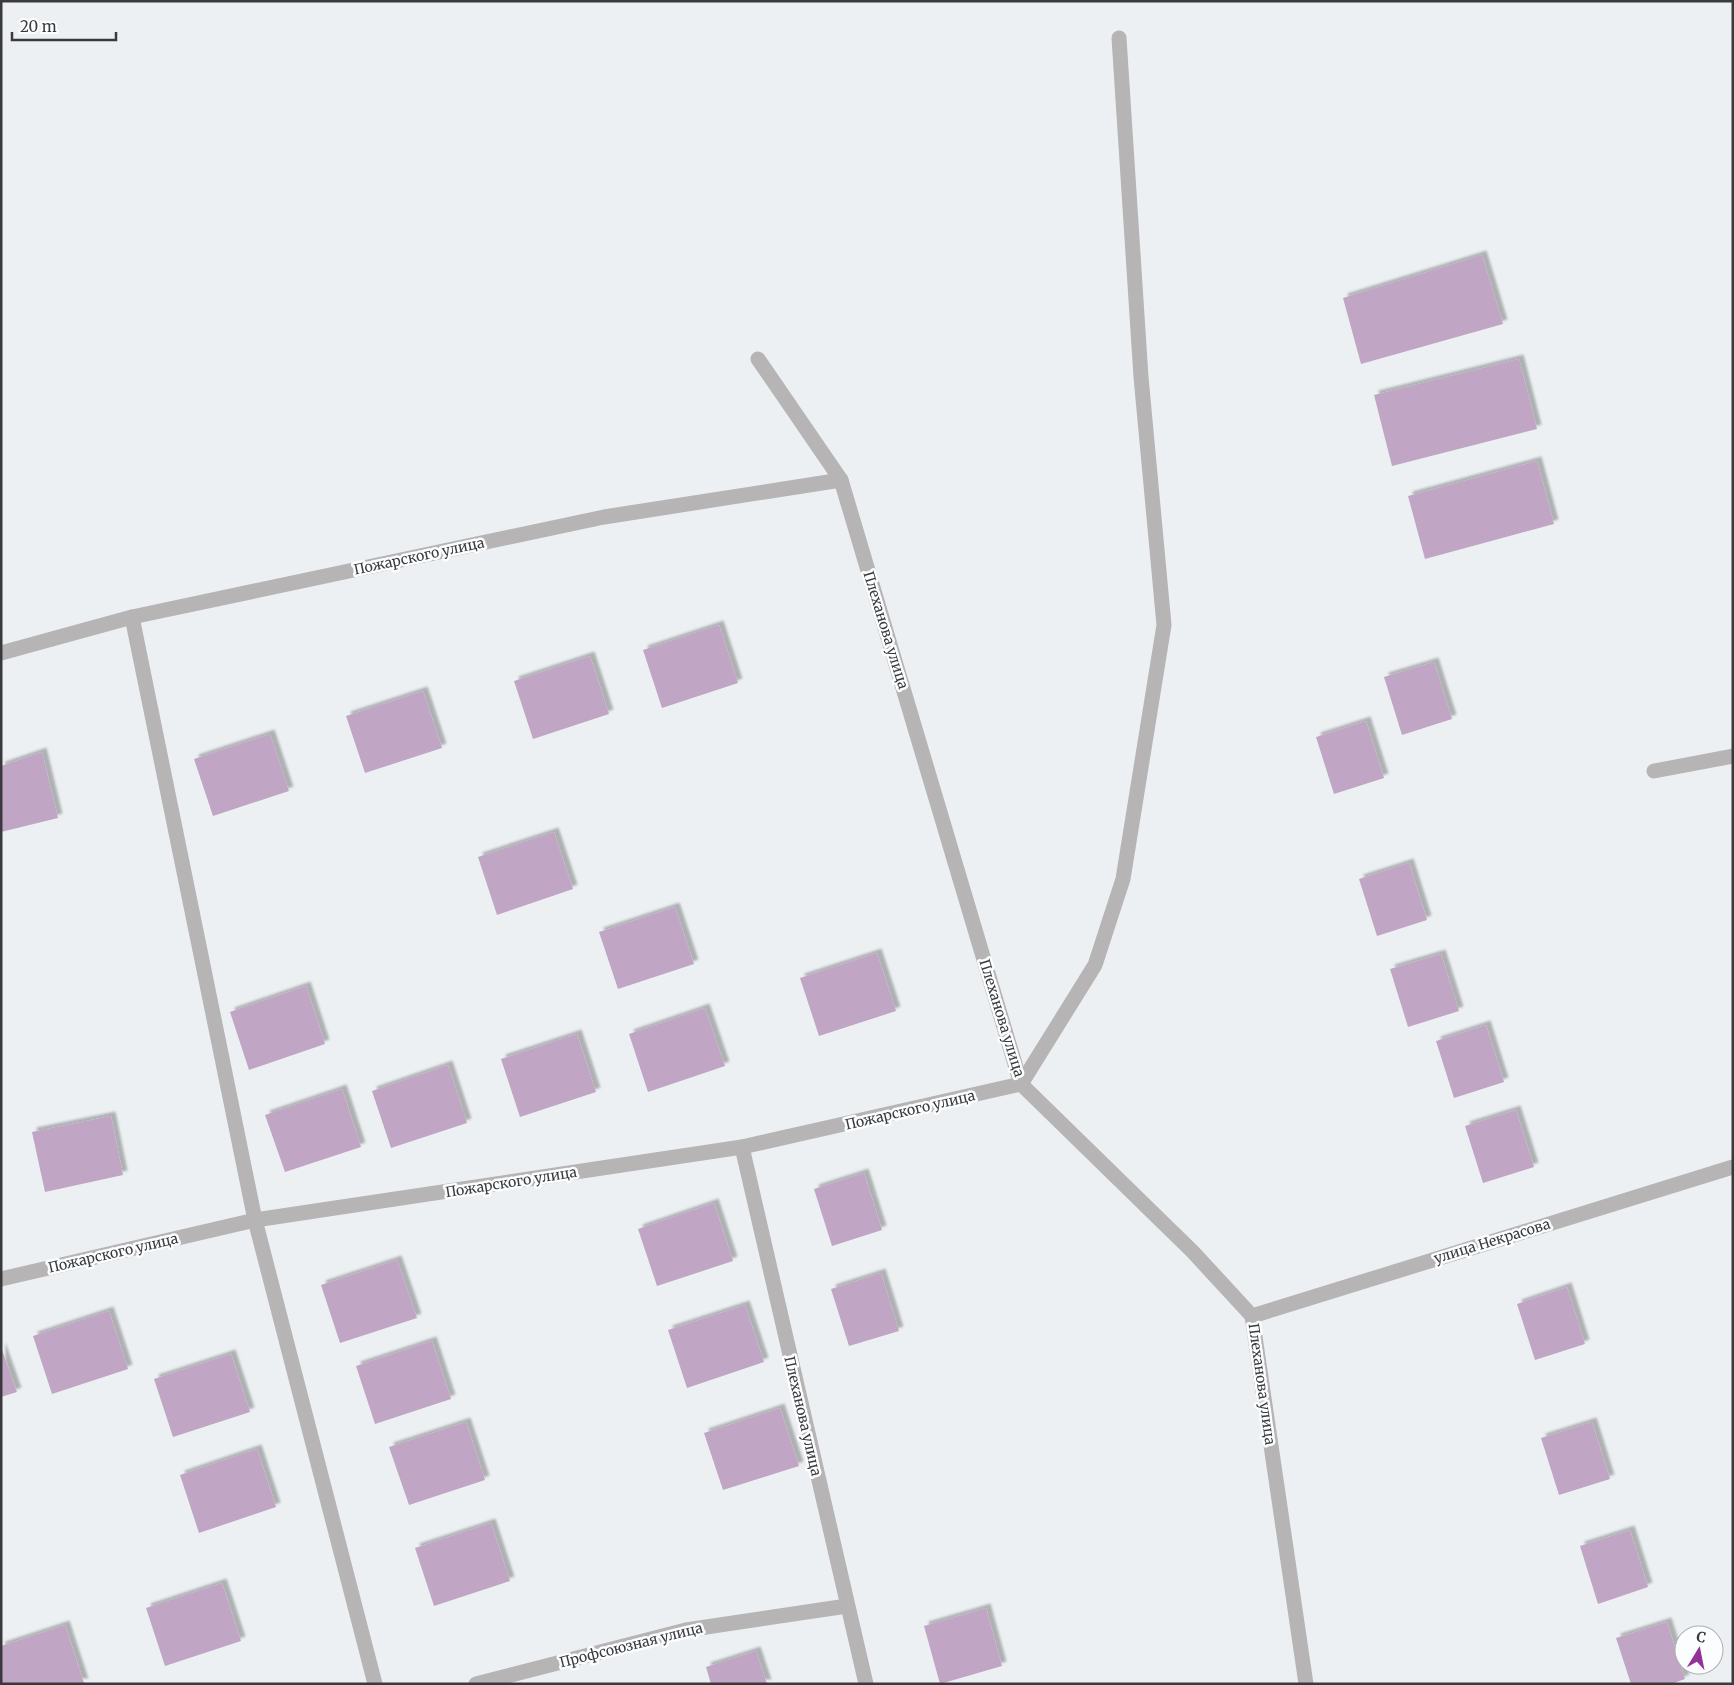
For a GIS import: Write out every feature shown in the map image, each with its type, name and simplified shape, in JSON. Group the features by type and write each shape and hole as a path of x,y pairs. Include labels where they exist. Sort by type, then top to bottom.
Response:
{"street":[{"path":"1021,1084 1095,965 1124,880 1164,625 1141,377 1119,38"},
{"name":"Плеханова улица","path":"758,359 841,480 1021,1084 1192,1252 1252,1316 1306,1684"},
{"name":"Пожарского улица","path":"1,653 132,617 604,517 841,480"},
{"path":"132,617 255,1220 376,1684"},
{"path":"1654,771 1733,756"},
{"name":"Пожарского улица","path":"1,1279 255,1220 742,1147 1021,1084"},
{"name":"Плеханова улица","path":"742,1147 866,1684"},
{"name":"улица Некрасова","path":"1252,1316 1733,1167"},
{"name":"Профсоюзная улица","path":"476,1684 686,1630 847,1606"}],"building":[{"path":"1482,255 1503,324 1361,364 1343,298"},
{"path":"1519,359 1537,429 1392,466 1374,395"},
{"path":"1537,461 1554,524 1425,559 1408,496"},
{"path":"719,625 738,683 662,708 643,650"},
{"path":"590,656 609,714 533,739 514,681"},
{"path":"1434,662 1452,719 1402,735 1384,677"},
{"path":"423,691 442,748 365,773 346,716"},
{"path":"1366,721 1384,778 1334,794 1316,737"},
{"path":"270,734 289,791 213,816 194,759"},
{"path":"42,752 58,818 1,832 1,766"},
{"path":"554,832 573,889 497,915 478,857"},
{"path":"1409,863 1427,920 1377,936 1359,879"},
{"path":"675,907 694,964 618,989 599,932"},
{"path":"877,953 896,1011 819,1036 800,978"},
{"path":"1441,954 1459,1011 1408,1027 1390,969"},
{"path":"306,986 325,1044 249,1070 230,1012"},
{"path":"705,1008 725,1066 648,1092 629,1034"},
{"path":"1486,1025 1504,1082 1454,1098 1436,1041"},
{"path":"577,1034 596,1092 520,1117 501,1059"},
{"path":"448,1065 467,1123 391,1148 372,1091"},
{"path":"342,1089 361,1147 285,1172 265,1115"},
{"path":"1516,1110 1534,1167 1483,1183 1465,1126"},
{"path":"111,1116 123,1175 45,1192 32,1132"},
{"path":"864,1173 882,1230 832,1246 814,1189"},
{"path":"714,1203 733,1261 657,1286 638,1229"},
{"path":"397,1260 417,1318 340,1343 321,1285"},
{"path":"881,1273 899,1331 849,1346 831,1289"},
{"path":"1567,1287 1585,1344 1535,1360 1517,1304"},
{"path":"745,1305 764,1362 687,1388 668,1330"},
{"path":"109,1311 128,1369 52,1394 33,1336"},
{"path":"432,1341 451,1399 375,1424 356,1366"},
{"path":"1,1347 17,1392 1,1397"},
{"path":"231,1354 250,1412 173,1437 154,1379"},
{"path":"780,1408 799,1466 723,1490 704,1433"},
{"path":"466,1422 485,1480 409,1505 389,1447"},
{"path":"1592,1422 1610,1479 1559,1495 1541,1438"},
{"path":"257,1449 276,1507 199,1533 180,1475"},
{"path":"491,1523 510,1581 434,1606 415,1548"},
{"path":"1630,1530 1648,1587 1598,1604 1580,1546"},
{"path":"222,1583 241,1641 165,1666 146,1608"},
{"path":"986,1608 1002,1666 940,1684 924,1626"},
{"path":"1667,1622 1674,1644 1674,1675 1684,1675 1685,1679 1671,1684 1631,1684 1616,1638"},
{"path":"65,1625 84,1683 1,1684 1,1646"},
{"path":"756,1651 767,1684 711,1684 706,1667"}]}
